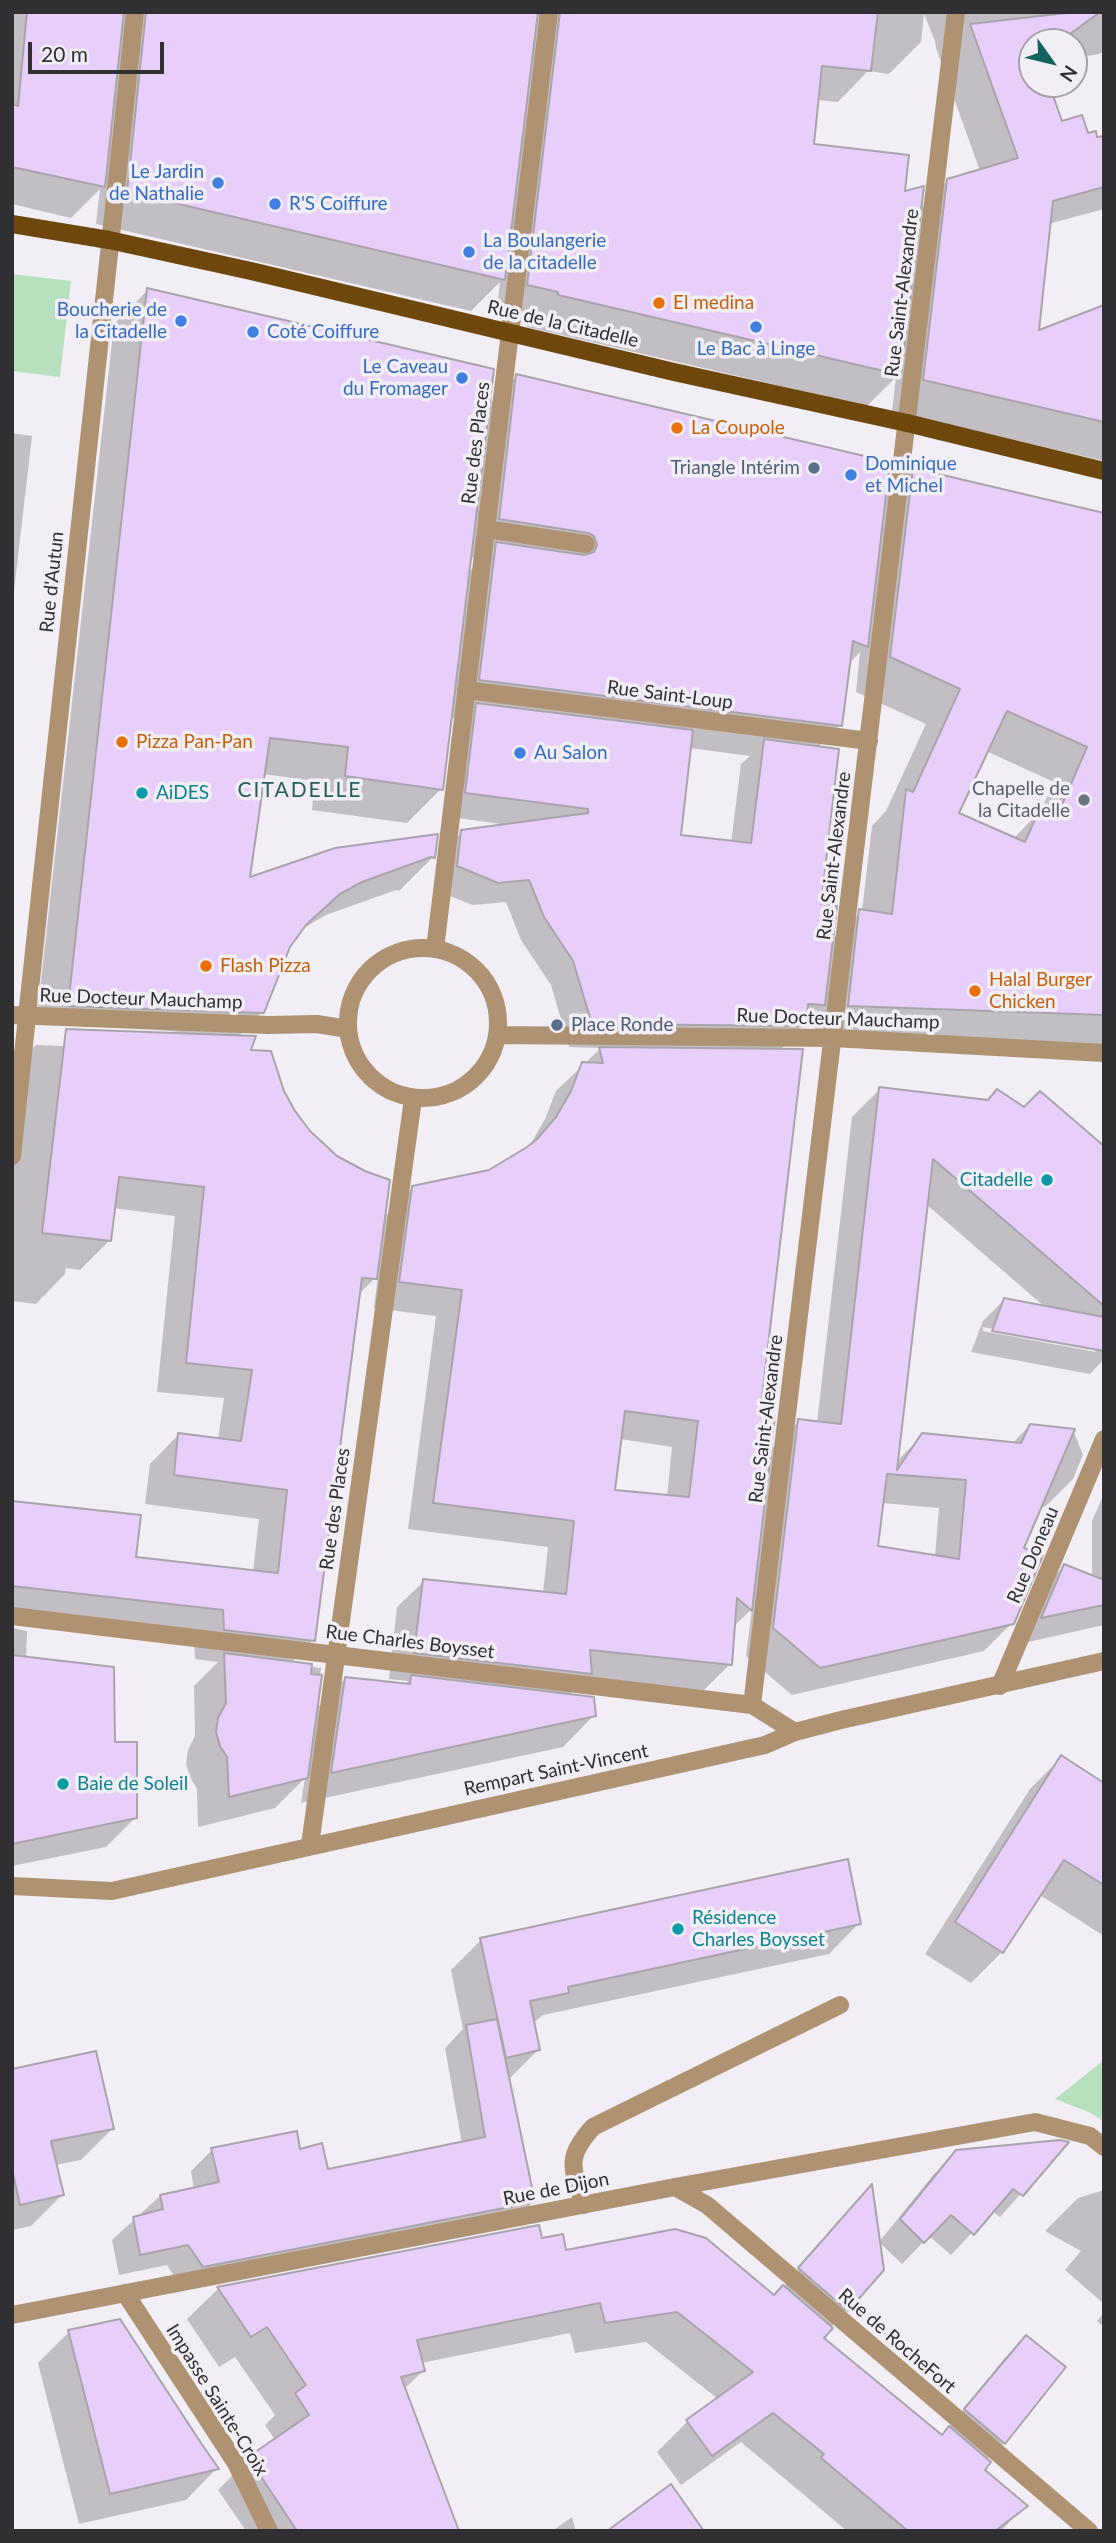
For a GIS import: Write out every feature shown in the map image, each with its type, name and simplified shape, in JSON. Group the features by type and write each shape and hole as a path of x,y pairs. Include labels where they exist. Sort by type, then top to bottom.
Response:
{"main road":[{"name":"Rue de la Citadelle","path":"12,223 109,240 251,271 1104,471"}],"street":[{"name":"Rue d'Autun","path":"12,1156 20,1016 135,12"},
{"name":"Rue des Places","path":"435,949 549,12"},
{"name":"Rue Saint-Alexandre","path":"752,1705 956,12"},
{"path":"486,530 586,544"},
{"name":"Rue Saint-Loup","path":"466,690 869,741"},
{"path":"412,948 435,949 457,956 477,970 490,989 497,1012 497,1035 490,1058 477,1076 458,1090 436,1097 413,1099 388,1091 368,1075 354,1054 348,1029 349,1006 358,985 372,968 391,955 412,948"},
{"name":"Rue Docteur Mauchamp","path":"20,1016 268,1025 317,1024 348,1029"},
{"name":"Rue Docteur Mauchamp","path":"497,1035 833,1038 1104,1053"},
{"name":"Rue des Places","path":"310,1845 413,1099"},
{"name":"Rue Doneau","path":"1000,1686 1104,1439"},
{"name":"Rue Charles Boysset","path":"12,1616 752,1705 795,1732"},
{"name":"Rempart Saint-Vincent","path":"12,1886 112,1891 765,1745 795,1732 841,1720 1104,1661"},
{"path":"584,2205 573,2169 577,2145 593,2127 840,2005"},
{"name":"Rue de Dijon","path":"12,2315 675,2187 1035,2122 1090,2136 1104,2147"},
{"name":"Rue de RocheFort","path":"675,2187 707,2205 1089,2531"},
{"name":"Impasse Sainte-Croix","path":"125,2293 236,2463 269,2531"}],"green space":[{"path":"12,274 71,281 60,377 12,371"},
{"path":"1104,2060 1104,2122 1091,2113 1055,2099"}],"building":[{"path":"27,12 124,12 105,187 12,167 12,104 18,106"},
{"path":"146,12 538,12 505,280 127,192"},
{"path":"560,12 878,12 871,71 822,66 814,144 909,155 905,191 924,186 901,375 558,295 558,292 527,285"},
{"path":"1075,12 1100,12 1078,28 1018,28 1018,98 1054,98 1062,121 1082,115 1088,133 1096,131 1097,137 1104,136 1104,187 1053,201 1039,330 1104,305 1104,422 923,380 947,179 1018,158 970,24"},
{"path":"147,288 494,369 443,790 345,776 348,747 270,738 250,877 335,848 438,834 435,858 431,857 362,882 340,894 306,925 290,947 264,1013 68,1006"},
{"path":"516,374 890,462 868,647 853,641 842,726 479,680 496,542 584,555 594,552 597,545 594,536 588,533 499,519"},
{"path":"913,468 1104,513 1104,1015 848,1006 859,909 892,914 906,789 913,792 960,689 890,657","holes":["1007,711 1087,747 1057,816 1040,808 1025,842 959,813"]},
{"path":"476,703 693,730 681,835 751,843 764,739 839,749 821,904 837,906 825,1005 808,1004 806,1026 592,1024 573,961 544,917 529,880 498,883 457,866 461,830 588,813 588,809 465,793"},
{"path":"66,1029 256,1036 251,1050 271,1051 284,1091 310,1131 337,1156 365,1171 390,1180 377,1279 362,1278 315,1641 224,1630 223,1610 12,1586 12,1501 141,1515 136,1557 278,1573 287,1490 174,1475 178,1433 241,1441 252,1370 186,1363 204,1187 119,1177 111,1241 42,1233"},
{"path":"599,1047 803,1049 760,1414 775,1416 752,1611 737,1598 732,1665 590,1650 592,1674 414,1653 423,1579 566,1594 574,1521 433,1503 462,1290 399,1282 412,1186 489,1170 527,1147 556,1117 571,1091 582,1062 603,1063","holes":["625,1411 698,1421 689,1497 615,1490"]},
{"path":"879,1087 988,1100 997,1089 1024,1107 1040,1091 1104,1146 1104,1306 933,1159 897,1470 922,1433 1021,1443 1030,1424 1075,1429 1024,1548 1043,1555 1014,1624 820,1668 773,1628 798,1419 841,1424","holes":["887,1474 966,1480 959,1559 878,1546"]},
{"path":"1004,1298 1104,1317 1104,1351 992,1331"},
{"path":"1064,1564 1104,1580 1104,1605 1041,1618"},
{"path":"224,1653 312,1664 311,1674 322,1675 308,1778 229,1797 227,1757 216,1732 218,1718 226,1703"},
{"path":"12,1655 114,1667 115,1742 137,1742 137,1818 12,1844"},
{"path":"411,1675 594,1697 596,1716 331,1773 345,1677 410,1684"},
{"path":"1061,1755 1104,1783 1104,1885 1064,1860 1003,1953 955,1922"},
{"name":"Résidence Charles Boysset","path":"848,1859 861,1924 568,1987 569,1993 530,2001 540,2050 506,2058 480,1938"},
{"path":"497,2019 535,2202 203,2267 188,2245 140,2255 133,2217 163,2209 160,2195 219,2182 211,2148 297,2131 300,2149 322,2143 328,2169 485,2137 466,2025"},
{"path":"96,2051 114,2129 51,2141 64,2195 20,2205 12,2169 12,2069"},
{"path":"1060,2140 1069,2142 1023,2196 1013,2189 974,2235 951,2215 924,2243 900,2219 956,2150"},
{"path":"872,2184 884,2270 848,2311 798,2268"},
{"path":"539,2225 542,2238 563,2234 566,2250 675,2229 706,2238 774,2295 783,2285 833,2328 824,2338 942,2435 949,2426 991,2462 985,2470 1028,2506 995,2531 908,2531 821,2458 824,2454 773,2413 712,2456 686,2420 753,2372 677,2312 605,2323 600,2303 417,2340 425,2371 401,2377 459,2531 297,2531 248,2457 309,2415 295,2393 306,2385 267,2327 251,2337 217,2287"},
{"path":"120,2319 219,2469 110,2494 68,2330"},
{"path":"1026,2335 1066,2367 1005,2444 964,2409"},
{"path":"671,2484 704,2531 607,2531"}],"place":[{"name":"Le Jardin de Nathalie","path":"218,183"},
{"name":"R'S Coiffure","path":"275,204"},
{"name":"La Boulangerie de la citadelle","path":"469,252"},
{"name":"El medina","path":"659,303"},
{"name":"Boucherie de la Citadelle","path":"181,321"},
{"name":"Le Bac à Linge","path":"756,327"},
{"name":"Coté Coiffure","path":"253,332"},
{"name":"Le Caveau du Fromager","path":"462,378"},
{"name":"La Coupole","path":"677,428"},
{"name":"Triangle Intérim","path":"814,468"},
{"name":"Dominique et Michel","path":"851,475"},
{"name":"Pizza Pan-Pan","path":"122,742"},
{"name":"Au Salon","path":"520,753"},
{"name":"AiDES","path":"142,793"},
{"name":"Chapelle de la Citadelle","path":"1084,800"},
{"name":"Flash Pizza","path":"206,966"},
{"name":"Halal Burger Chicken","path":"975,991"},
{"name":"Place Ronde","path":"557,1025"},
{"name":"Citadelle","path":"1047,1180"},
{"name":"Baie de Soleil","path":"63,1784"},
{"name":"Résidence Charles Boysset","path":"678,1929"}],"district":[{"name":"CITADELLE","path":"300,790"}]}
